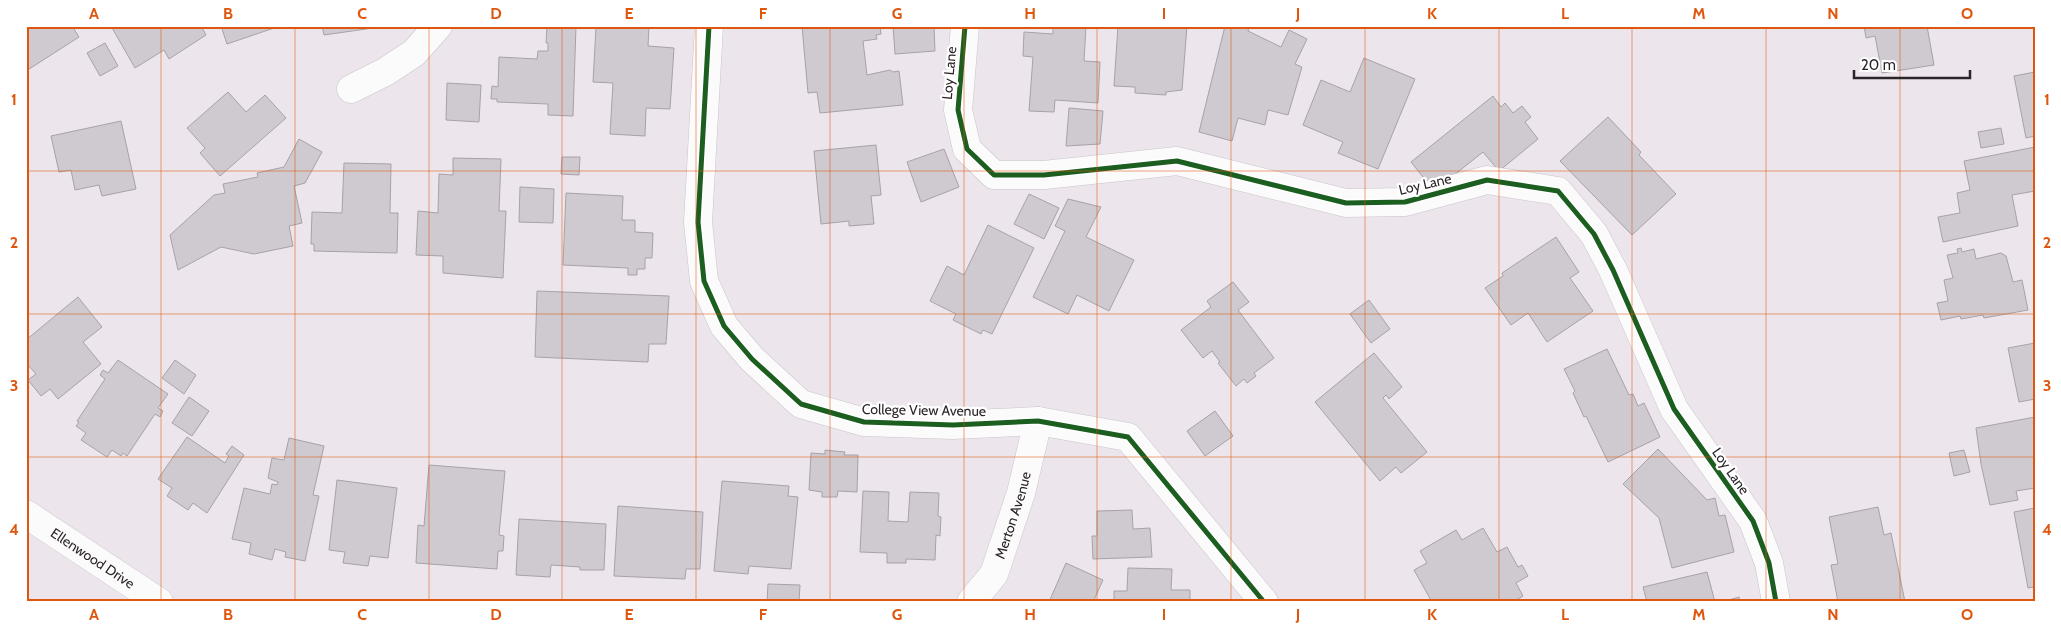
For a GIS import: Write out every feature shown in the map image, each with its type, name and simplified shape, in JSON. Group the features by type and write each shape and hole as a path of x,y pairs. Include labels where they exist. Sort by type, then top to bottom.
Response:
{"street":[{"path":"351,89 385,72 414,53 438,26"},
{"name":"College View Avenue","path":"709,26 698,222 704,280 724,326 752,359 801,404 864,422 953,425 1038,421 1128,437 1264,602"},
{"name":"Loy Lane","path":"965,26 958,110 967,149 994,176 1044,175 1177,161 1346,203 1405,202 1487,180 1558,191 1594,234 1674,409 1752,521 1769,563 1776,602"},
{"name":"Merton Avenue","path":"971,602 994,574 1021,493 1038,421"},
{"name":"Ellenwood Drive","path":"27,517 159,602"}],"building":[{"path":"26,26 72,26 79,37 26,71"},
{"path":"111,26 201,26 206,35 169,59 164,50 135,68"},
{"path":"221,26 280,26 227,44"},
{"path":"322,26 379,26 380,27 324,35"},
{"path":"547,26 576,26 573,116 548,115 548,104 497,102 497,99 491,99 492,86 498,87 499,57 537,59 538,51 548,51 548,43 546,43"},
{"path":"593,26 649,26 648,46 674,48 670,109 646,108 645,136 610,134 613,83 593,82 596,27"},
{"path":"802,26 880,26 881,34 876,35 877,39 863,41 867,75 890,70 893,72 899,71 903,105 820,113 817,92 808,93"},
{"path":"893,26 934,26 935,51 895,54"},
{"path":"1053,26 1086,26 1084,61 1100,62 1098,103 1055,100 1054,112 1029,111 1033,57 1023,56 1024,32 1053,34"},
{"path":"1118,26 1187,26 1182,90 1166,92 1166,95 1135,93 1135,87 1114,86"},
{"path":"1225,26 1249,27 1248,31 1281,47 1289,30 1307,39 1295,64 1302,67 1288,115 1268,110 1265,125 1238,118 1232,141 1199,132"},
{"path":"1864,26 1927,26 1934,65 1882,73 1875,36 1866,38"},
{"path":"105,43 118,66 100,76 87,53"},
{"path":"1364,58 1415,79 1378,169 1338,153 1343,142 1303,125 1321,80 1350,92"},
{"path":"2035,72 2035,136 2026,138 2014,76"},
{"path":"447,83 481,85 479,122 446,120"},
{"path":"228,92 246,112 265,95 286,118 220,176 200,153 205,148 187,128"},
{"path":"1493,96 1501,107 1505,103 1513,113 1522,106 1531,117 1525,122 1538,139 1499,171 1483,152 1434,191 1411,162"},
{"path":"1069,108 1103,111 1100,144 1066,146"},
{"path":"1608,117 1641,152 1639,155 1676,194 1632,235 1560,161"},
{"path":"121,121 136,189 102,196 99,185 75,190 71,170 59,172 51,136"},
{"path":"2001,128 2004,144 1981,148 1978,132"},
{"path":"299,139 322,152 305,183 294,186 302,223 289,226 293,246 254,254 221,247 178,270 170,235 214,195 225,193 223,184 258,177 257,173 284,167"},
{"path":"876,145 881,195 871,196 874,224 849,226 849,221 821,224 814,151"},
{"path":"2035,147 2035,191 2012,195 2018,226 1943,242 1938,217 1960,213 1957,193 1970,190 1964,161"},
{"path":"944,149 959,187 921,202 907,162"},
{"path":"562,157 580,157 579,175 561,174"},
{"path":"453,158 501,159 499,211 506,211 503,278 443,273 443,256 416,255 418,211 438,213 439,174 453,175"},
{"path":"344,163 391,164 390,213 398,213 397,253 314,251 314,244 311,244 312,212 342,213"},
{"path":"520,187 554,189 553,223 519,222"},
{"path":"566,193 623,196 622,220 635,220 635,232 653,233 652,258 645,258 645,269 637,269 637,275 628,275 628,268 563,265"},
{"path":"1029,194 1059,208 1044,239 1014,224"},
{"path":"1068,199 1101,207 1086,237 1134,260 1109,311 1077,295 1068,314 1033,297 1065,231 1055,226"},
{"path":"988,225 1034,248 992,334 983,330 981,334 953,320 956,314 930,301 947,266 964,275"},
{"path":"1556,237 1579,272 1570,278 1593,311 1547,342 1528,313 1511,325 1485,288 1503,276 1502,273"},
{"path":"1961,248 1962,252 1974,249 1976,259 2001,253 2006,256 2013,282 2022,280 2028,310 1984,318 1983,315 1961,319 1960,316 1941,320 1937,303 1948,301 1944,280 1953,278 1947,255 1958,253 1957,249"},
{"path":"1233,282 1249,302 1238,310 1274,358 1254,373 1256,376 1247,383 1244,379 1236,386 1218,363 1220,362 1212,351 1203,358 1181,330 1211,307 1207,301"},
{"path":"537,291 669,296 666,344 649,344 648,362 535,357"},
{"path":"78,297 102,327 83,342 101,364 58,399 50,389 41,396 28,380 36,374 28,365 26,366 26,340"},
{"path":"1369,300 1390,329 1371,343 1350,314"},
{"path":"2035,343 2035,399 2019,402 2008,348"},
{"path":"1607,349 1629,395 1633,394 1638,406 1644,403 1660,437 1608,462 1586,416 1584,417 1573,393 1575,391 1564,369"},
{"path":"1374,353 1402,387 1389,399 1386,395 1383,398 1427,452 1401,473 1396,467 1380,481 1315,402"},
{"path":"118,360 168,394 158,408 163,411 160,417 155,414 127,456 123,453 121,456 112,450 107,457 81,440 86,433 76,426 79,422 77,421 105,379 100,375 103,370 108,373"},
{"path":"175,360 196,375 184,394 162,378"},
{"path":"189,397 209,411 192,436 172,423"},
{"path":"1215,411 1233,436 1205,456 1187,431"},
{"path":"2035,417 2035,488 2016,491 2018,500 1990,505 1981,464 1976,428"},
{"path":"187,437 225,463 229,456 226,454 232,446 244,455 207,513 193,503 188,510 167,496 172,488 158,479"},
{"path":"289,438 324,446 313,495 319,496 305,561 285,557 286,552 275,549 272,560 249,554 251,543 232,539 244,488 270,494 272,484 277,485 278,482 268,478 272,458 284,460"},
{"path":"1658,449 1707,500 1715,498 1719,516 1725,515 1734,552 1672,568 1659,518 1623,484"},
{"path":"825,450 845,452 844,455 858,455 857,492 838,491 837,497 822,497 822,492 809,490 811,453 825,454"},
{"path":"1964,450 1970,472 1954,476 1949,453"},
{"path":"429,465 505,471 499,535 504,536 503,551 498,551 497,569 416,563 418,525 424,526"},
{"path":"337,480 397,488 388,558 370,556 368,566 343,563 345,552 329,550"},
{"path":"722,481 789,486 788,496 798,497 791,569 749,566 748,574 714,571"},
{"path":"863,491 889,492 888,521 908,522 910,492 939,493 938,516 941,517 940,536 936,535 935,560 906,559 906,563 887,563 887,553 860,552"},
{"path":"618,506 703,512 700,569 686,569 685,579 614,576"},
{"path":"1878,507 1884,535 1891,533 1905,602 1838,602 1831,565 1838,564 1829,517"},
{"path":"2035,508 2035,587 2028,588 2014,512"},
{"path":"1132,510 1133,529 1150,528 1152,557 1093,559 1092,536 1097,536 1097,511"},
{"path":"519,519 606,524 604,570 580,570 580,567 551,565 550,577 516,575"},
{"path":"1483,528 1497,552 1507,547 1518,567 1522,565 1528,576 1516,583 1523,596 1513,602 1432,602 1414,570 1427,563 1420,551 1456,530 1462,540"},
{"path":"1066,563 1103,580 1093,602 1049,602"},
{"path":"1128,568 1172,569 1171,590 1190,590 1190,602 1114,602 1114,591 1127,591"},
{"path":"1707,572 1715,602 1647,602 1643,587"},
{"path":"768,584 800,585 799,602 767,602"},
{"path":"1739,597 1740,602 1722,602"}],"cycle path":[{"path":"709,26 698,222 704,281 724,326 752,359 801,404 864,422 953,425 1038,421 1128,437 1264,602"},
{"path":"965,26 958,110 967,149 994,175 1044,175 1177,161 1346,203 1405,202 1487,180 1558,191 1594,234 1613,270 1674,409 1753,521 1769,563 1776,602"}]}
